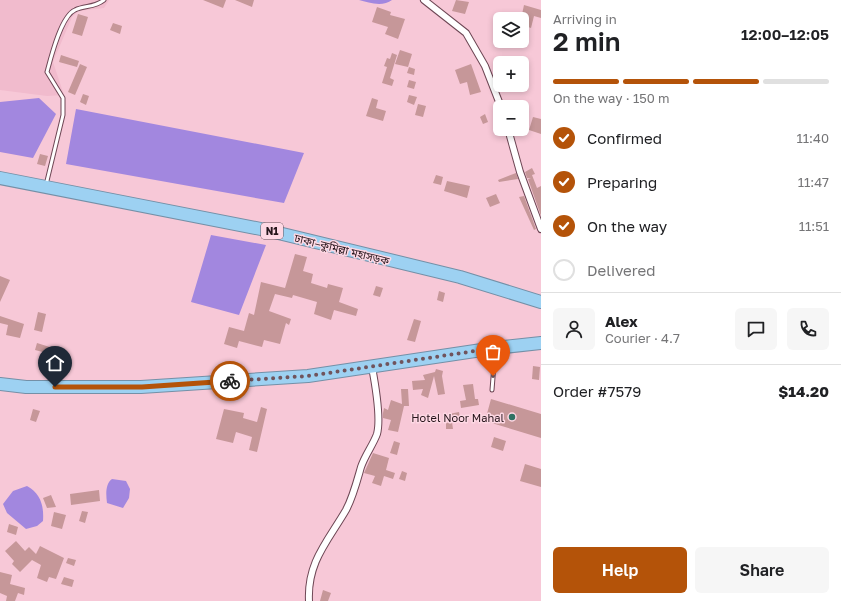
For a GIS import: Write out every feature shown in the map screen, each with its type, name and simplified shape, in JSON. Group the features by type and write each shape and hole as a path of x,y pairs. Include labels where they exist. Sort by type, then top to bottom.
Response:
{"highway":[{"name":"ঢাকা–কুমিল্লা মহাসড়ক","path":"0,178 266,230 460,277 541,302"},
{"path":"0,384 26,387 142,387 308,376 495,348 541,343"}],"street":[{"path":"424,0 466,33 486,66 499,100"},
{"path":"510,136 520,172 541,230"},
{"path":"309,601 308,584 318,556 328,536 346,509 364,459 377,432 377,398 372,367"}],"lane":[{"path":"45,187 63,115 63,98 47,72 54,46 66,18 74,10 99,4 104,0"},
{"path":"492,390 495,348"}],"shaded area":[{"path":"0,0 109,0 104,8 78,11 72,17 53,62 64,95 47,96 0,90"},
{"path":"359,0 392,0 380,4"},
{"path":"39,98 56,114 33,158 0,152 0,102"},
{"path":"76,109 304,153 284,203 66,164"},
{"path":"211,235 266,245 239,315 191,302"},
{"path":"112,479 126,481 130,489 129,498 123,508 107,503 107,487"},
{"path":"27,486 36,493 41,501 43,521 37,526 26,529 7,513 3,504 13,491"}],"building":[{"path":"203,0 226,0 223,8"},
{"path":"235,0 254,0 252,7"},
{"path":"456,0 469,2 465,14 452,11"},
{"path":"524,5 541,10 541,18 534,16 531,28 529,27 529,12 522,12"},
{"path":"377,7 391,12 390,15 405,19 398,39 385,34 388,27 372,22"},
{"path":"78,14 88,17 82,36 72,33"},
{"path":"113,23 122,26 120,34 110,30"},
{"path":"400,50 412,54 408,67 395,64"},
{"path":"392,53 397,55 390,78 394,80 392,86 382,83 387,67 384,66 387,58 390,59"},
{"path":"61,55 79,61 77,67 59,62"},
{"path":"80,64 87,67 75,95 68,92"},
{"path":"471,64 481,92 470,95 467,82 460,84 455,70"},
{"path":"409,67 415,69 414,75 407,73"},
{"path":"409,80 416,82 414,89 407,87"},
{"path":"83,94 89,96 86,105 80,102"},
{"path":"409,95 417,97 414,105 407,102"},
{"path":"372,98 378,100 376,108 386,111 383,121 366,116"},
{"path":"418,104 426,106 423,117 415,115"},
{"path":"485,114 488,122 483,124 480,117"},
{"path":"533,117 541,119 541,134 529,130"},
{"path":"40,154 48,156 45,166 37,164"},
{"path":"532,168 535,174 532,175 537,188 541,186 541,216 528,179 531,178 527,178 525,172"},
{"path":"516,173 518,179 499,182 498,180"},
{"path":"436,175 443,177 441,185 433,183"},
{"path":"447,181 470,186 467,198 444,191"},
{"path":"496,194 500,203 490,207 486,198"},
{"path":"524,196 536,229 534,230 519,197"},
{"path":"295,254 307,257 303,271 313,274 311,283 327,288 328,284 343,288 339,302 358,309 356,316 334,310 331,320 314,314 317,302 293,295 292,298 275,294 269,311 291,319 289,325 286,323 280,344 264,340 262,347 239,341 237,348 224,344 229,327 244,331 249,313 254,315 261,282 285,288"},
{"path":"0,276 10,280 0,302"},
{"path":"376,286 383,288 380,297 373,295"},
{"path":"439,291 445,293 443,302 437,300"},
{"path":"38,312 46,314 42,332 34,330"},
{"path":"0,316 24,324 20,338 6,335 8,325 0,323"},
{"path":"414,319 421,321 415,342 407,340"},
{"path":"37,343 56,349 54,355 35,350"},
{"path":"533,366 540,367 539,380 532,379"},
{"path":"436,369 443,371 442,376 445,394 438,395 434,376 428,398 421,395 423,389 413,390 412,381 425,380 423,375 435,372"},
{"path":"473,384 475,399 478,399 479,405 461,408 460,401 466,400 463,385"},
{"path":"401,389 408,389 409,406 404,406 398,432 388,430 391,420 383,418 383,413 384,408 388,410 391,400 402,404"},
{"name":"Hotel Noor Mahal","path":"491,399 541,414 541,438 485,421"},
{"path":"261,407 267,409 257,452 249,450 252,437 236,432 233,443 216,439 224,409 244,413 243,418 257,422"},
{"path":"33,409 40,411 36,422 30,420"},
{"path":"459,412 460,418 451,420 449,414"},
{"path":"452,422 453,429 446,429 446,423"},
{"path":"494,437 506,441 503,451 491,447"},
{"path":"394,441 400,443 397,455 390,453"},
{"path":"373,453 389,458 386,470 395,473 393,479 384,476 381,486 372,483 375,476 364,473"},
{"path":"525,464 541,469 541,487 520,481"},
{"path":"402,471 407,473 405,481 399,479"},
{"path":"99,490 100,501 71,505 70,494"},
{"path":"51,495 56,507 47,508 43,498"},
{"path":"82,511 88,512 85,523 79,521"},
{"path":"54,512 66,515 62,529 51,526"},
{"path":"9,524 18,527 16,535 7,532"},
{"path":"16,541 25,551 29,547 36,554 40,546 64,558 56,579 49,577 47,582 37,578 41,565 32,560 20,572 12,564 14,561 5,551"},
{"path":"68,558 76,560 74,566 66,563"},
{"path":"0,572 12,575 10,584 25,588 24,595 18,593 15,601 6,601 7,596 0,593"},
{"path":"64,577 74,580 72,587 61,584"},
{"path":"323,590 331,593 328,601 320,601"}],"way so far":[{"path":"230,381 308,376 495,348 493,376"}],"place":[{"name":"Hotel Noor Mahal","path":"512,417"}],"route":[{"path":"55,387 142,387 230,381"}]}
